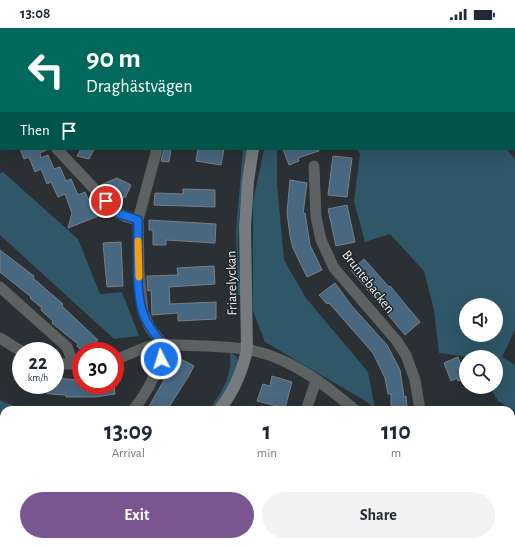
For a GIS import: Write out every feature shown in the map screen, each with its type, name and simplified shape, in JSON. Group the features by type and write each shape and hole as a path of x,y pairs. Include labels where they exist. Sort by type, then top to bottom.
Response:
{"street":[{"path":"58,150 115,211 126,217 138,220"},
{"path":"136,406 151,383 161,359 163,344 150,328 143,312 139,270 138,220 157,150"},
{"name":"Friarelyckan","path":"222,406 236,386 244,367 247,350 245,226 248,181 253,150"},
{"name":"Bruntebacken","path":"314,166 316,217 322,240 334,268 396,340 406,355 415,380 419,406"},
{"path":"0,288 67,347 72,356"},
{"path":"0,338 12,345"},
{"path":"124,356 146,347 163,344 247,350 273,357 300,370 350,406"},
{"path":"307,406 316,381"}],"shaded area":[{"path":"243,150 247,150 240,203 238,241 240,278 244,295 238,295 236,231"},
{"path":"264,150 277,150 277,184 284,260 306,298 368,372 374,406 372,406 265,342 253,311 253,202"},
{"path":"358,150 507,150 515,159 515,330 503,355 503,350 459,350 459,356 439,353 434,310 424,271 390,234 365,242 354,201 360,154"},
{"path":"3,172 78,239 100,294 122,292 139,336 114,339 0,235 0,173"},
{"path":"230,352 237,357 236,370 225,392 216,405 211,406 222,390 228,376"},
{"path":"503,358 515,365 515,406 506,406 498,401 494,394 503,394"},
{"path":"0,400 14,406 0,406"}],"building":[{"path":"20,150 46,150 40,153 41,158 48,155 54,169 60,167 66,181 71,179 78,195 85,192 91,205 96,203 101,215 68,228 72,213 65,194 58,197 51,182 47,184 41,169 35,172 29,157 24,159"},
{"path":"80,150 94,150 89,159 77,156"},
{"path":"164,150 171,150 169,162 161,161"},
{"path":"198,150 224,150 221,165 196,161"},
{"path":"283,150 319,150 298,158 299,161 289,165"},
{"path":"333,156 352,158 347,197 328,195"},
{"path":"117,178 131,185 125,198 101,185"},
{"path":"290,180 307,183 303,214 305,213 310,245 322,270 307,277 293,248 290,236 287,213"},
{"path":"183,189 215,190 215,207 154,205 155,193 183,194"},
{"path":"347,205 355,242 336,246 328,209"},
{"path":"149,220 216,224 215,243 166,240 166,245 153,245 153,230 149,230"},
{"path":"121,242 123,286 107,287 103,243"},
{"path":"0,250 34,276 33,278 63,304 62,306 98,340 96,342 76,342 52,323 53,321 41,310 42,308 30,298 31,297 0,272"},
{"path":"364,259 389,287 390,286 420,322 405,335 351,270"},
{"path":"214,266 215,284 169,287 170,304 216,302 216,319 178,321 178,313 152,315 151,290 148,291 147,276 178,275 177,268"},
{"path":"335,283 351,305 387,345 400,370 407,406 391,406 391,394 388,394 385,378 373,353 329,303 327,304 319,295"},
{"path":"177,357 194,366 170,406 149,406"},
{"path":"458,357 459,381 457,378 451,381 444,363"},
{"path":"272,376 292,382 286,406 277,406 257,401 263,384 270,386"},
{"path":"64,379 72,379 72,394 115,394 96,397 66,397 66,395 50,394 64,394"}],"slow traffic":[{"path":"138,241 139,277"}],"route":[{"path":"106,201 115,211 120,214 138,220 140,296 143,312 150,328 163,344 161,359"}]}
